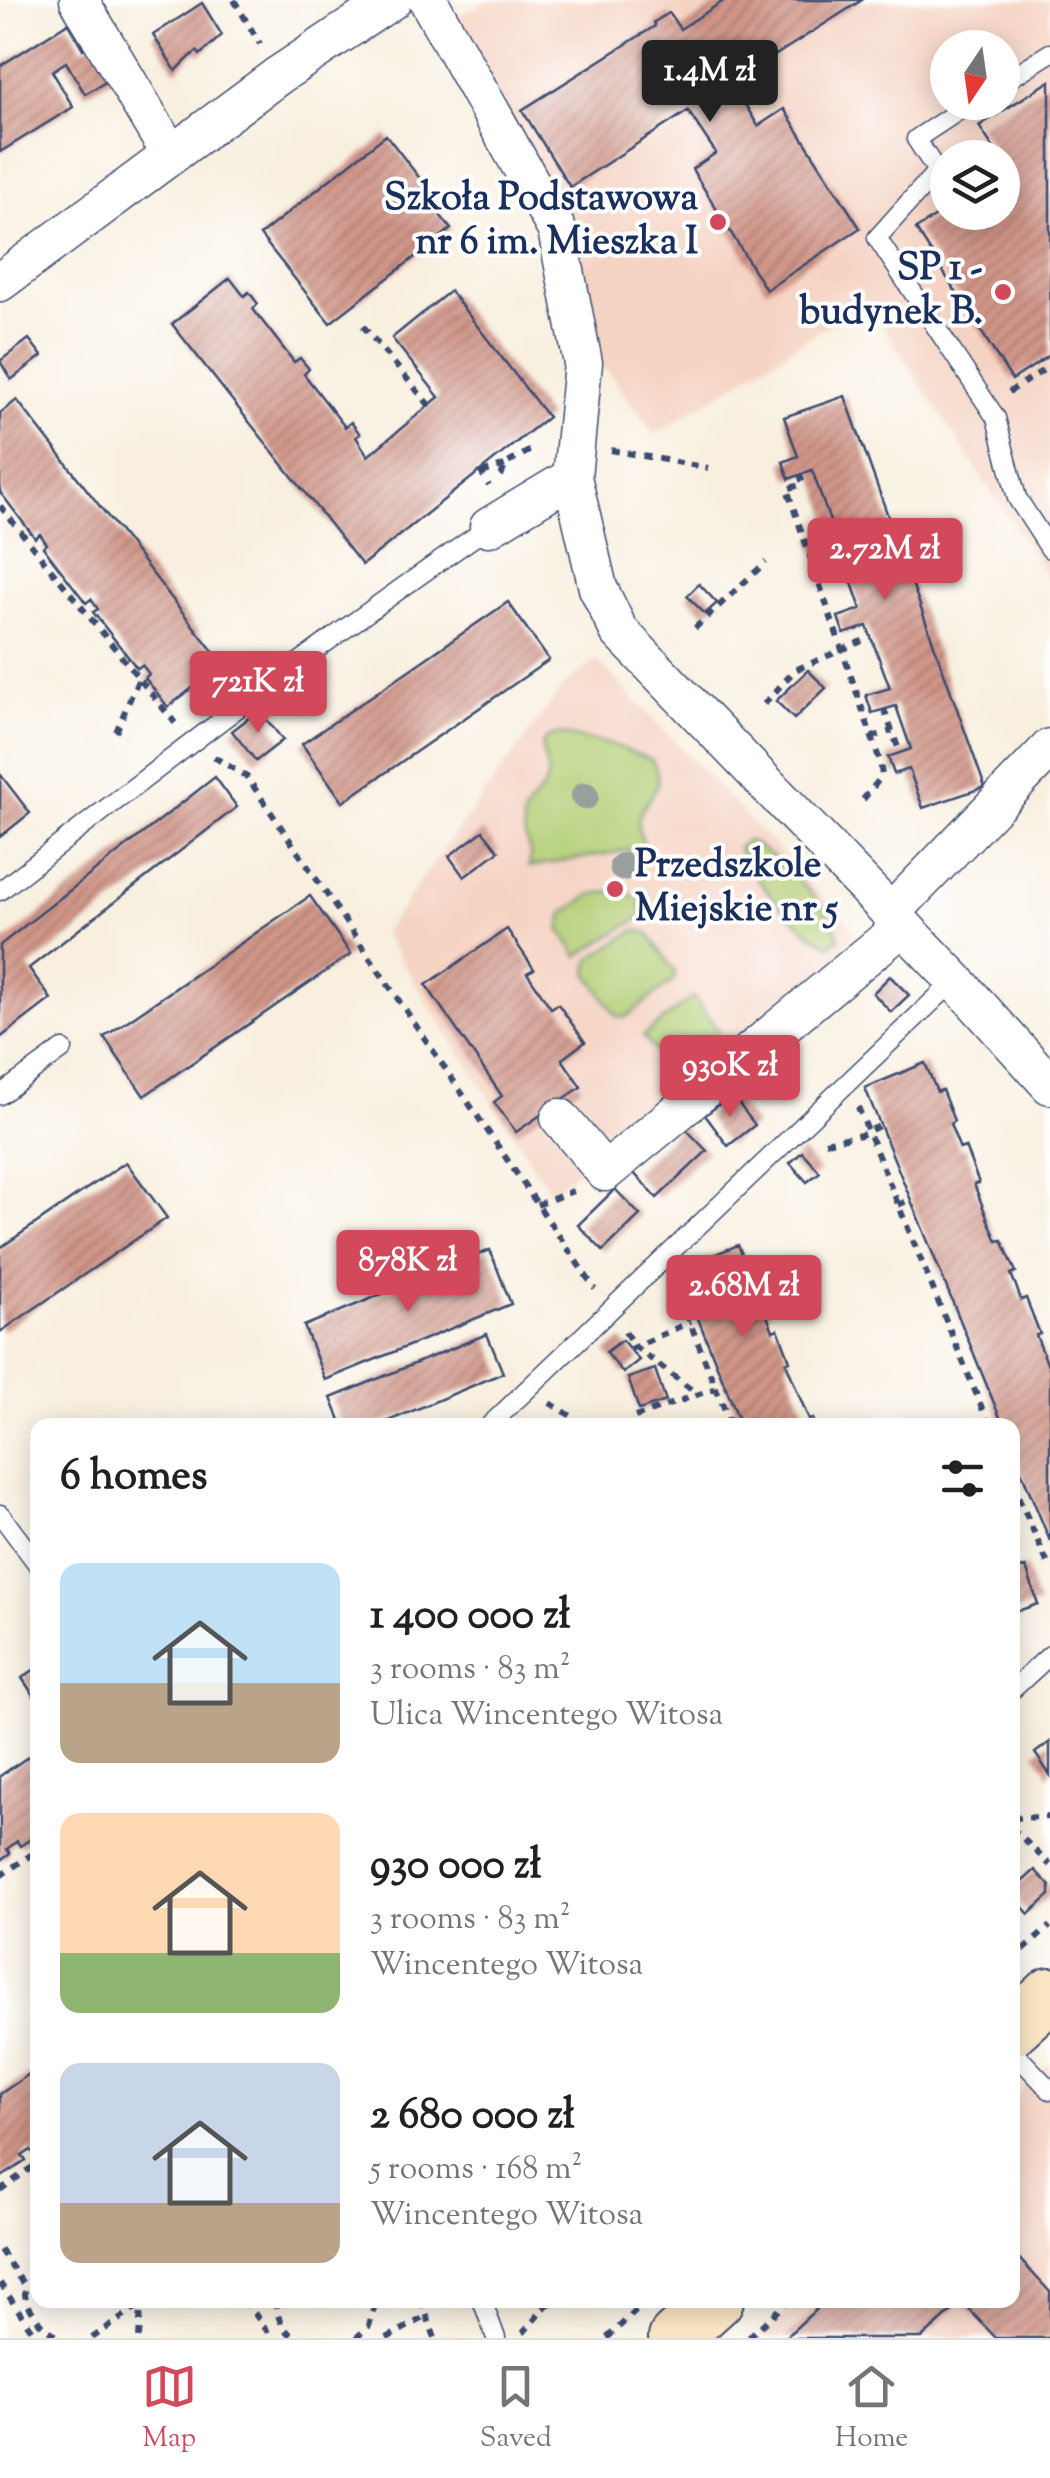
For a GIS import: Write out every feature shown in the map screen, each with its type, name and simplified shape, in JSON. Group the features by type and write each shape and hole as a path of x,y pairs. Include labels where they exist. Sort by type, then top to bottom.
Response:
{"street":[{"path":"79,0 171,156"},
{"path":"0,282 279,75 392,0"},
{"path":"428,0 556,230 583,363 574,457 598,588 618,630 955,980 1050,1085"},
{"path":"490,511 574,457"},
{"path":"560,1118 605,1172 897,920 1050,748"},
{"path":"1020,2022 1050,1994"},
{"path":"657,2323 696,2308"}],"lane":[{"path":"1020,71 1050,52"},
{"path":"944,120 916,138 937,171 876,238 996,418 1017,498 1050,549"},
{"path":"0,891 190,742 372,607 490,511"},
{"path":"497,1418 955,980"},
{"path":"0,1095 63,1049"},
{"path":"0,1514 30,1554"},
{"path":"1020,1683 1050,1655"},
{"path":"1020,2058 1050,2090"},
{"path":"485,2308 496,2338"}],"path":[{"path":"234,0 279,75"},
{"path":"362,326 429,405"},
{"path":"987,406 1050,366"},
{"path":"483,474 506,464 574,457 708,468"},
{"path":"490,511 506,464"},
{"path":"800,474 803,484 787,489 882,776 860,802"},
{"path":"0,506 190,742 247,777 610,1310 632,1348 698,1394"},
{"path":"814,568 831,561 828,552"},
{"path":"696,628 766,562"},
{"path":"764,704 795,670 860,642 856,630"},
{"path":"116,732 138,678"},
{"path":"884,709 900,753"},
{"path":"872,737 892,731"},
{"path":"848,1083 986,1418"},
{"path":"868,1131 881,1125"},
{"path":"898,1205 911,1199"},
{"path":"664,1258 728,1418"},
{"path":"930,1280 942,1275"},
{"path":"632,1348 690,1322"},
{"path":"960,1356 972,1350"},
{"path":"635,1418 716,1388"},
{"path":"528,1389 575,1418"},
{"path":"1020,1501 1050,1569"},
{"path":"1023,1508 1034,1503"},
{"path":"1020,1818 1050,1816"},
{"path":"1020,1836 1050,1865"},
{"path":"0,1876 30,1855"},
{"path":"1020,1954 1050,1926"},
{"path":"0,2190 30,2169"},
{"path":"0,2250 24,2285 26,2302 40,2323 58,2338"},
{"path":"0,2283 37,2338"},
{"path":"92,2338 135,2308"},
{"path":"139,2338 143,2308"},
{"path":"250,2308 272,2338"},
{"path":"275,2308 288,2334 295,2338"},
{"path":"356,2338 368,2326 374,2308"},
{"path":"424,2308 436,2338"},
{"path":"519,2338 542,2308"},
{"path":"748,2338 780,2308"},
{"path":"386,2338 427,2316"},
{"path":"607,2338 657,2323"}],"shaded area":[{"name":"Szkoła Podstawowa nr 6 im. Mieszka I","path":"487,0 1050,0 1050,581 866,301 654,435 568,317 573,281 450,21"},
{"name":"Przedszkole Miejskie nr 5","path":"597,660 864,940 551,1192 383,933 564,685"},
{"path":"1050,2063 1050,2338 760,2338 792,2308 1020,2308 1020,2092"}],"green space":[{"path":"560,734 613,745 652,760 657,785 639,818 644,844 641,848 529,867 523,820 547,778 544,741"},
{"path":"747,840 801,882 840,938 829,945 777,902 738,848"},
{"path":"621,890 641,900 641,917 578,956 560,929 564,913 593,894"},
{"path":"636,930 648,933 675,972 674,980 625,1018 616,1016 588,973 590,959"},
{"path":"693,997 719,1031 669,1069 643,1036"}],"building":[{"path":"725,0 862,0 732,83 758,126 784,109 860,228 766,290 692,169 716,153 688,111 570,187 522,110 655,26 654,22 669,13 680,29"},
{"path":"202,3 222,35 176,71 153,35"},
{"path":"68,23 83,49 94,42 114,77 85,94 66,62 52,71 73,107 0,152 0,66"},
{"name":"SP 1 - budynek B.","path":"1050,81 1050,355 1012,380 916,229 930,220 930,230 1020,230 1020,140 988,140 979,126 988,120 1020,120 1020,100"},
{"path":"386,135 425,185 420,189 451,229 330,323 260,235"},
{"path":"230,278 244,296 249,292 258,304 253,309 294,362 300,358 309,369 304,374 345,427 351,422 368,456 439,397 392,338 450,291 548,417 362,565 172,324"},
{"path":"29,339 42,356 11,380 0,361"},
{"path":"845,396 985,787 923,808 909,769 894,774 888,757 911,749 896,706 872,713 866,695 890,688 867,626 844,634 838,617 861,609 840,548 817,556 810,539 833,530 812,470 789,479 783,462 798,456 784,417"},
{"path":"17,400 223,664 168,707 145,678 149,674 142,665 137,668 93,612 98,609 91,599 86,603 43,547 47,544 40,534 35,538 0,492 0,413"},
{"path":"699,584 717,603 705,614 687,596"},
{"path":"508,602 549,660 343,802 302,744"},
{"path":"808,670 826,688 794,719 776,701"},
{"path":"259,710 283,740 256,761 232,731"},
{"path":"0,774 30,813 0,837"},
{"path":"215,777 237,807 29,968 51,999 0,1038 0,945"},
{"path":"483,831 499,851 464,877 449,856"},
{"path":"310,896 351,954 144,1096 104,1037"},
{"path":"507,929 534,969 527,973 551,1008 558,1004 585,1042 562,1059 581,1087 516,1132 494,1102 502,1096 426,985"},
{"path":"890,976 909,995 891,1012 873,993"},
{"path":"925,1063 937,1092 942,1090 954,1121 950,1124 960,1149 965,1147 979,1183 974,1184 997,1241 1002,1240 1016,1272 1011,1274 1021,1300 1026,1298 1050,1371 1050,1541 1020,1468 1020,1418 1000,1418 865,1088"},
{"path":"732,1095 755,1125 728,1146 705,1115"},
{"path":"682,1125 707,1151 657,1198 633,1172"},
{"path":"802,1152 820,1172 807,1182 790,1163"},
{"path":"126,1162 167,1218 0,1332 0,1248"},
{"path":"615,1189 640,1215 603,1251 578,1225"},
{"path":"738,1245 750,1273 754,1271 773,1331 778,1329 790,1361 786,1363 808,1418 738,1418 678,1269"},
{"path":"490,1250 511,1304 325,1380 304,1326"},
{"path":"487,1334 503,1373 396,1418 339,1418 331,1398"},
{"path":"622,1340 639,1360 623,1373 606,1352"},
{"path":"655,1369 666,1401 639,1410 628,1378"},
{"path":"1026,1567 1038,1604 1020,1610 1020,1569"},
{"path":"30,1672 30,1690 22,1678"},
{"path":"1050,1742 1050,1775 1035,1753"},
{"path":"30,1755 30,1839 20,1846 17,1841 7,1849 10,1854 0,1861 0,1776"},
{"path":"1035,1870 1050,1886 1050,1895 1029,1914 1020,1904 1020,1884"},
{"path":"30,2073 30,2151 22,2156 26,2161 0,2178 0,2094"},
{"path":"1020,2260 1050,2292 1050,2338 996,2338 968,2308 1020,2308"},
{"path":"817,2308 955,2308 922,2338 785,2338"}],"place":[{"name":"Szkoła Podstawowa nr 6 im. Mieszka I","path":"718,222"},
{"name":"SP 1 - budynek B.","path":"1003,292"},
{"name":"Przedszkole Miejskie nr 5","path":"615,889"}]}
